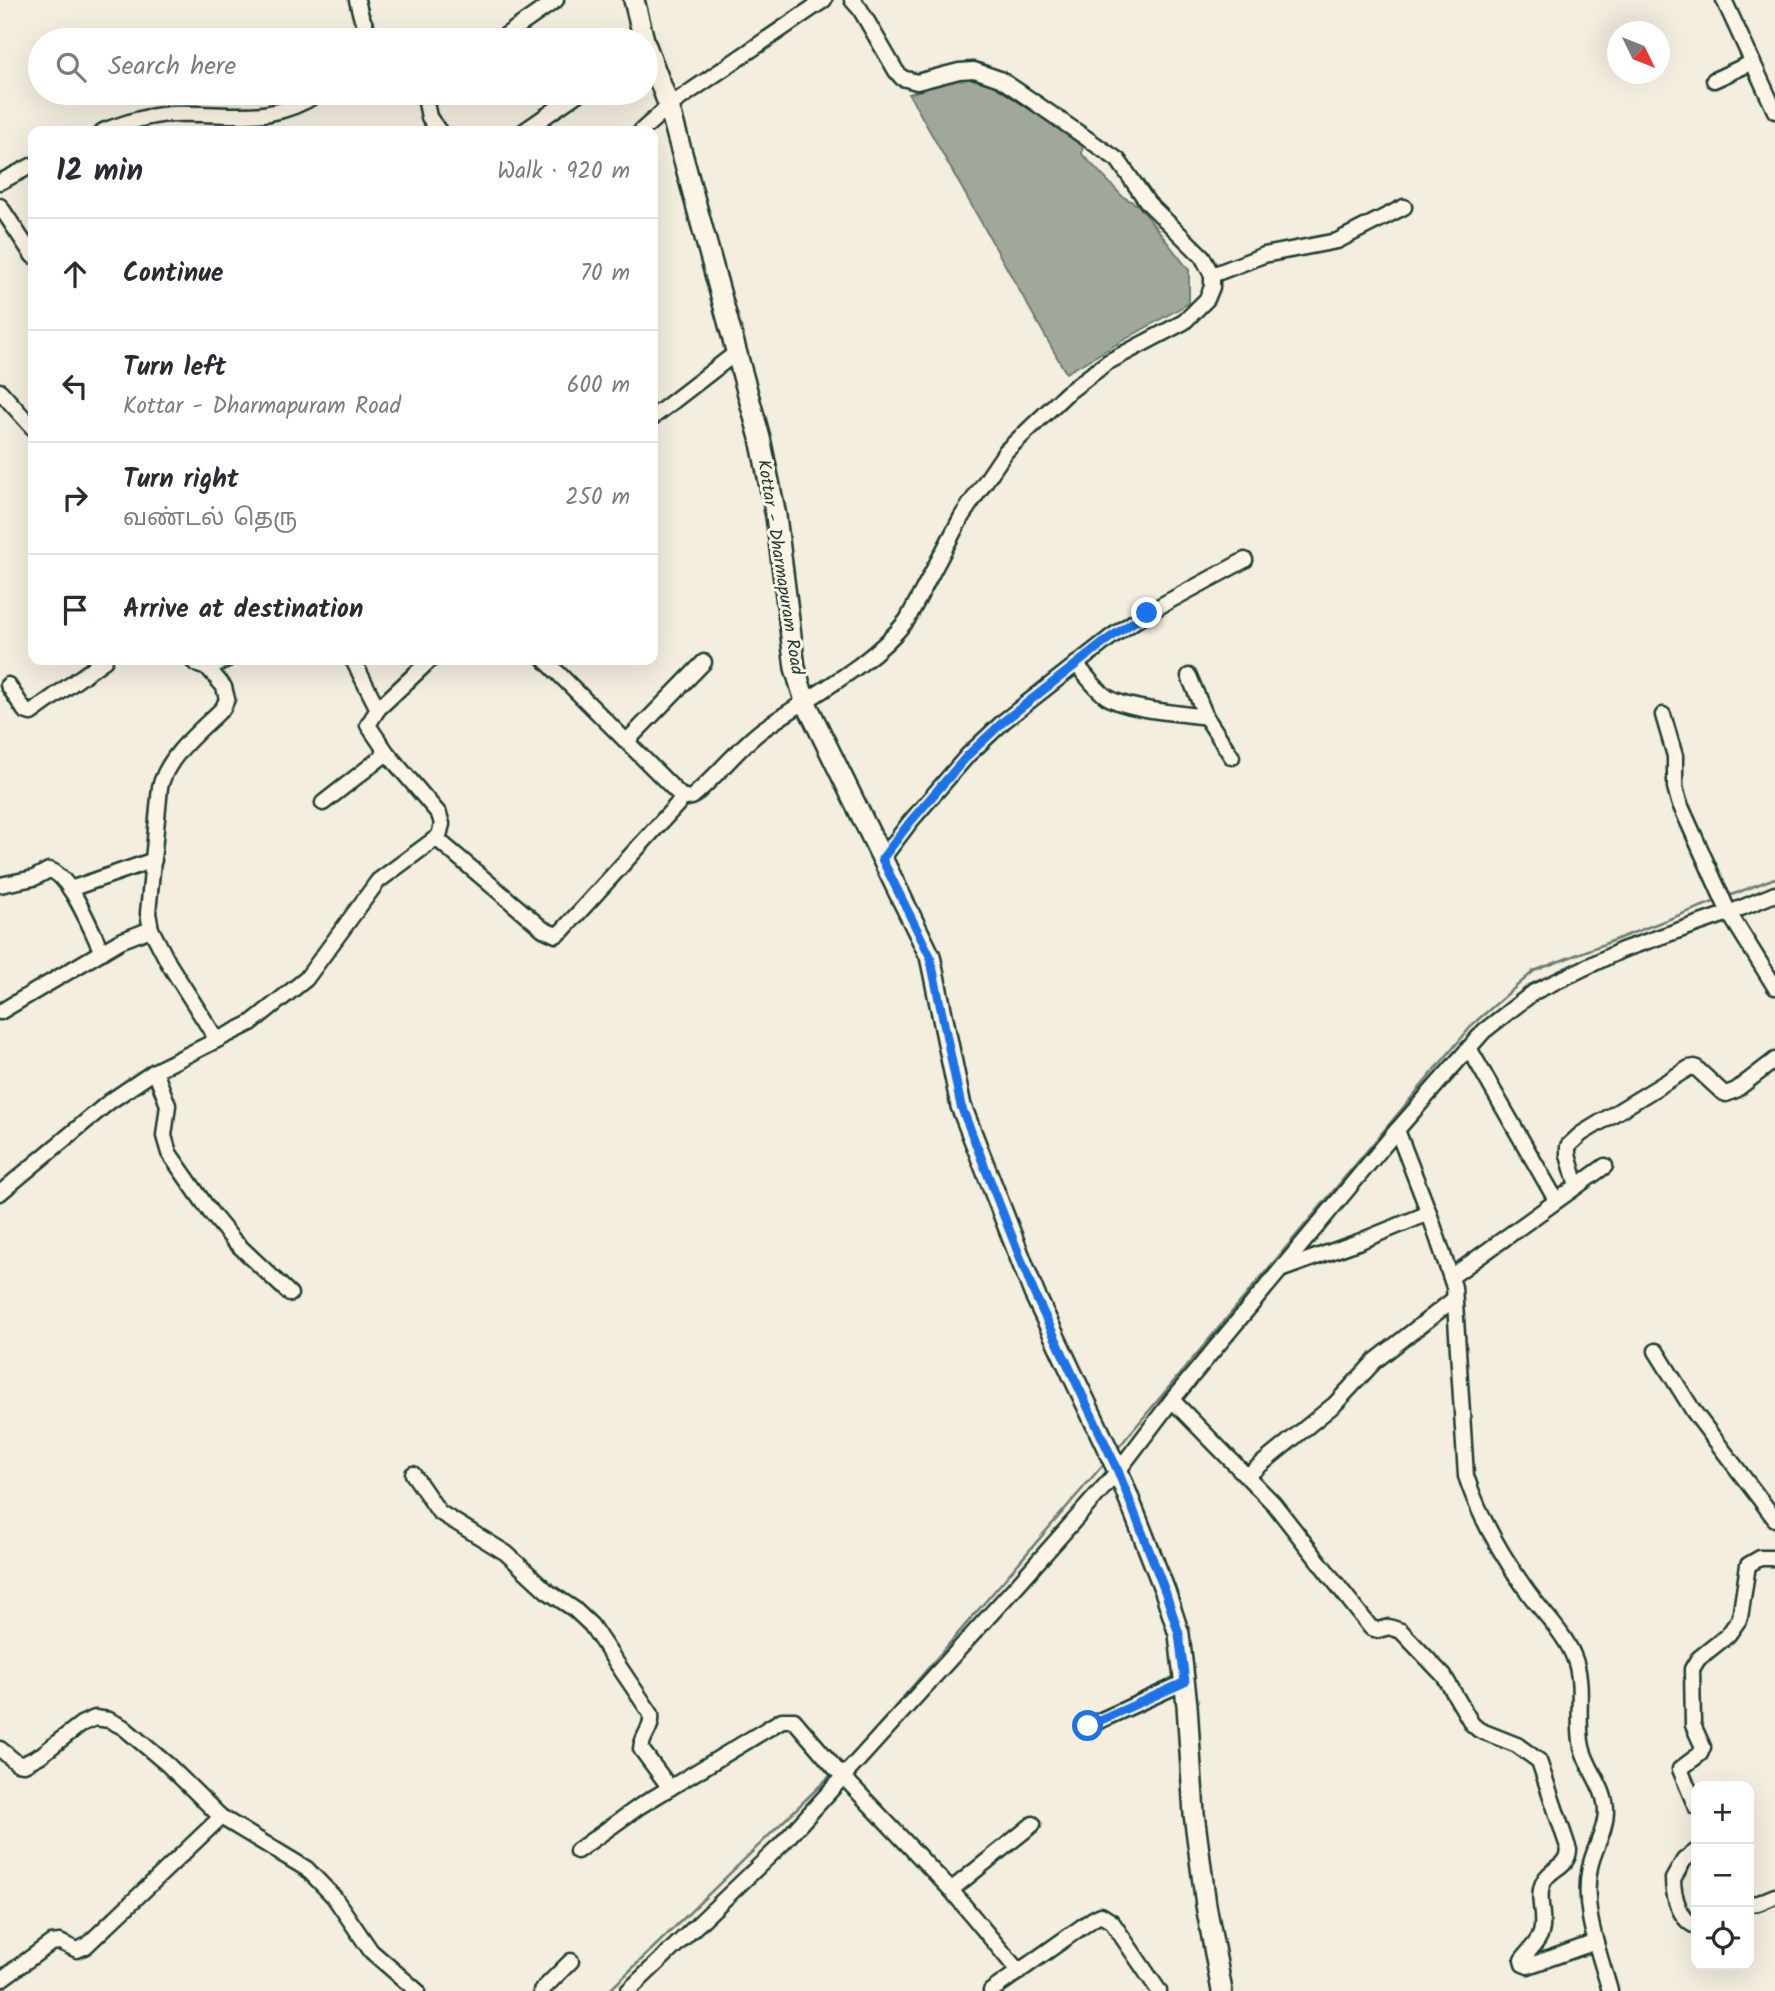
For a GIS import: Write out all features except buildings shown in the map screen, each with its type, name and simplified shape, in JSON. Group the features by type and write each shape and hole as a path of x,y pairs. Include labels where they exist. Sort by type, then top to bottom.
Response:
{"main road":[{"path":"634,0 641,28"},
{"name":"Kottar - Dharmapuram Road","path":"658,77 669,106 760,438 776,516 795,668 806,701 930,956 961,1106 1034,1293 1118,1471 1179,1634 1194,1814 1206,1906 1222,1991"}],"street":[{"path":"357,0 366,28"},
{"path":"516,28 554,0"},
{"path":"647,126 669,106 824,0"},
{"path":"437,839 543,929 556,935 562,931 684,797 694,795 760,732 874,653 908,620 962,516 1006,451 1067,393 1098,370 1184,322 1207,299 1212,287 1212,275 1202,256 1148,203 1118,160 1018,91 987,73 959,71 917,82 902,78 852,0"},
{"path":"1724,0 1775,111"},
{"path":"1714,80 1751,63"},
{"path":"118,126 144,117 172,114 257,115 276,113 299,105"},
{"path":"426,105 429,117 435,126"},
{"path":"531,126 562,105"},
{"path":"0,181 28,167"},
{"path":"0,206 28,248"},
{"path":"1212,275 1264,255 1337,241 1404,207"},
{"path":"658,413 737,352"},
{"path":"0,391 28,422"},
{"path":"882,859 968,755 1004,721 1147,613 1245,560"},
{"path":"627,741 704,662"},
{"path":"1076,664 1100,691 1112,699 1136,706 1206,717"},
{"path":"8,685 25,711 32,713 98,665"},
{"path":"198,665 208,668 215,665"},
{"path":"356,665 378,709"},
{"path":"0,1193 109,1102 155,1071 251,1023 306,979 378,881 437,839 442,824 439,814 387,753 368,725 378,709 425,665"},
{"path":"550,665 684,797"},
{"path":"208,668 225,687 228,699 223,708 165,769 160,787 148,913 150,929 169,964 217,1040"},
{"path":"1189,676 1206,717 1233,757"},
{"path":"1663,715 1675,756 1675,787 1679,802 1726,905 1770,966 1775,987"},
{"path":"323,803 387,753"},
{"path":"70,889 154,860"},
{"path":"0,885 34,878 52,869 70,889 102,952"},
{"path":"628,1991 782,1844 840,1773 1118,1471 1172,1400 1396,1130 1484,1031 1534,992 1622,950 1726,905 1775,894"},
{"path":"0,1012 120,941 150,929"},
{"path":"1469,1048 1556,1200"},
{"path":"1577,1186 1568,1146 1581,1134 1689,1068 1695,1067 1726,1094 1736,1090 1775,1060"},
{"path":"155,1071 169,1105 164,1136 169,1153 234,1241 290,1294"},
{"path":"1396,1130 1451,1277 1466,1476 1490,1532 1525,1589 1563,1637 1575,1660 1579,1676 1581,1746 1606,1806 1606,1821 1590,1866 1588,1913 1610,1991"},
{"path":"1451,1277 1605,1167"},
{"path":"1282,1269 1359,1242 1429,1213"},
{"path":"1248,1475 1335,1404 1375,1361 1454,1299"},
{"path":"1656,1351 1694,1412 1775,1519"},
{"path":"1172,1400 1274,1504 1371,1628 1378,1630 1389,1627 1401,1631 1444,1676 1472,1724 1479,1730 1517,1745 1539,1761 1569,1857 1542,1883 1543,1924 1540,1936 1522,1960 1523,1964 1528,1966 1596,1942"},
{"path":"413,1474 439,1512 506,1553 547,1591 574,1609 591,1625 651,1714 650,1729 641,1743 641,1749 670,1788"},
{"path":"1691,1795 1680,1769 1683,1764 1700,1754 1703,1747 1693,1725 1692,1669 1699,1659 1728,1635 1740,1618 1748,1565 1760,1559 1775,1558"},
{"path":"1088,1726 1185,1682"},
{"path":"0,1749 17,1763 30,1762 81,1724 95,1718 109,1720 123,1727 168,1765 221,1817 307,1869 334,1897 371,1951 417,1991"},
{"path":"577,1851 640,1806 787,1718 797,1722 840,1773 951,1890 1019,1972"},
{"path":"0,1980 51,1943 60,1942 77,1950 86,1946 221,1817"},
{"path":"951,1890 1033,1824"},
{"path":"1691,1855 1684,1860 1673,1879 1680,1910 1691,1923"},
{"path":"1754,1903 1775,1896"},
{"path":"991,1991 1101,1915 1112,1922 1159,1991"},
{"path":"541,1991 571,1961"}],"shaded area":[{"path":"960,76 996,85 1083,143 1082,154 1123,197 1138,205 1189,270 1189,303 1066,373 909,94"}],"waterway":[{"path":"1726,897 1775,878"},
{"path":"1118,1448 1474,1023 1534,971 1716,901"},
{"path":"840,1767 855,1753 1102,1466"},
{"path":"609,1991 832,1774"}],"route":[{"path":"1088,1726 1185,1682 1179,1634 1118,1471 1034,1293 961,1106 930,956 882,859 968,755 1004,721 1111,637 1147,613"}]}
